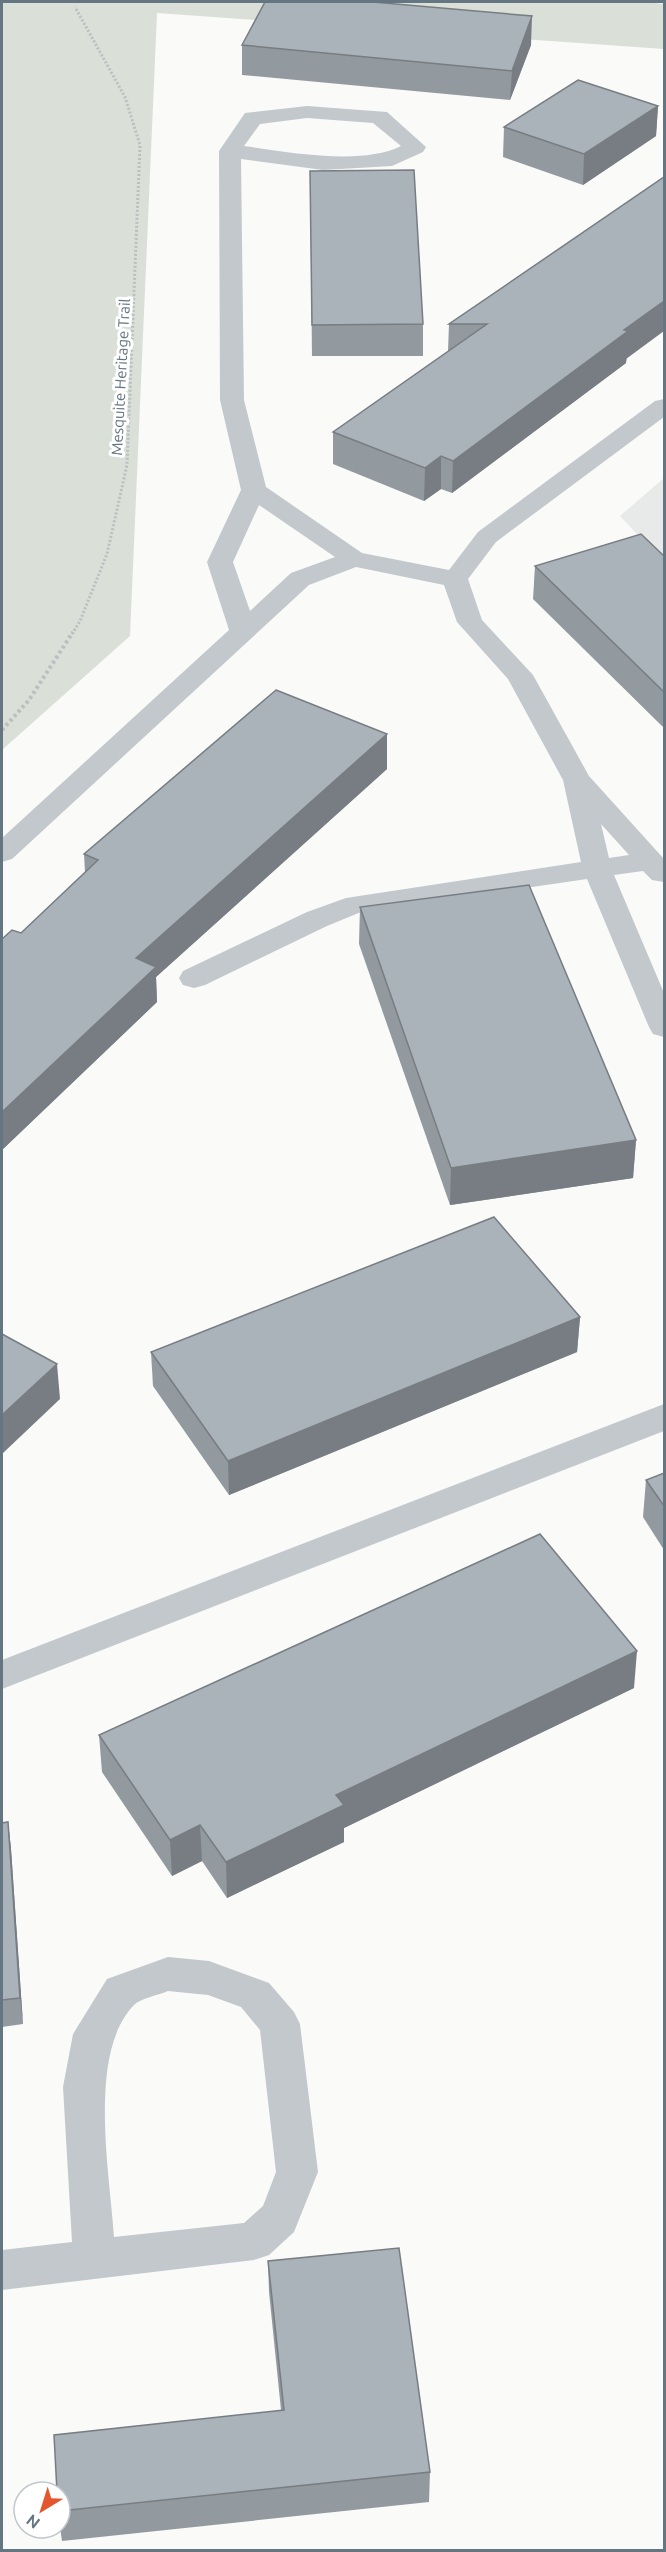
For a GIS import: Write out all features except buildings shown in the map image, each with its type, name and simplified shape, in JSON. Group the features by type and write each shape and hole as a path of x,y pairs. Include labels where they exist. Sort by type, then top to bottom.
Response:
{"lane":[{"path":"230,151 323,163 392,159 416,147 379,117 307,112 253,118 230,151 232,400 254,490 220,562 243,631"},
{"path":"455,579 487,537 664,406"},
{"path":"254,490 354,559 455,579"},
{"path":"2,853 300,579 354,559"},
{"path":"455,579 470,622 520,675 577,780 657,869"},
{"path":"577,780 598,871 664,1027"},
{"path":"194,978 317,919 356,904 443,890 598,871 657,869"},
{"path":"2,1675 664,1418"},
{"path":"2,2270 254,2241 279,2218 297,2172 296,2161 280,2024 255,1995 209,1978 168,1974 122,1991 93,2034 84,2087 94,2259"}],"path":[{"name":"Mesquite Heritage Trail","path":"2,730 29,700 80,621 107,554 127,465 140,145 125,97 75,7"}],"shaded area":[{"path":"2,2 645,2 664,4 664,49 157,13 130,636 2,750"},
{"path":"664,478 664,563 620,516"}]}
